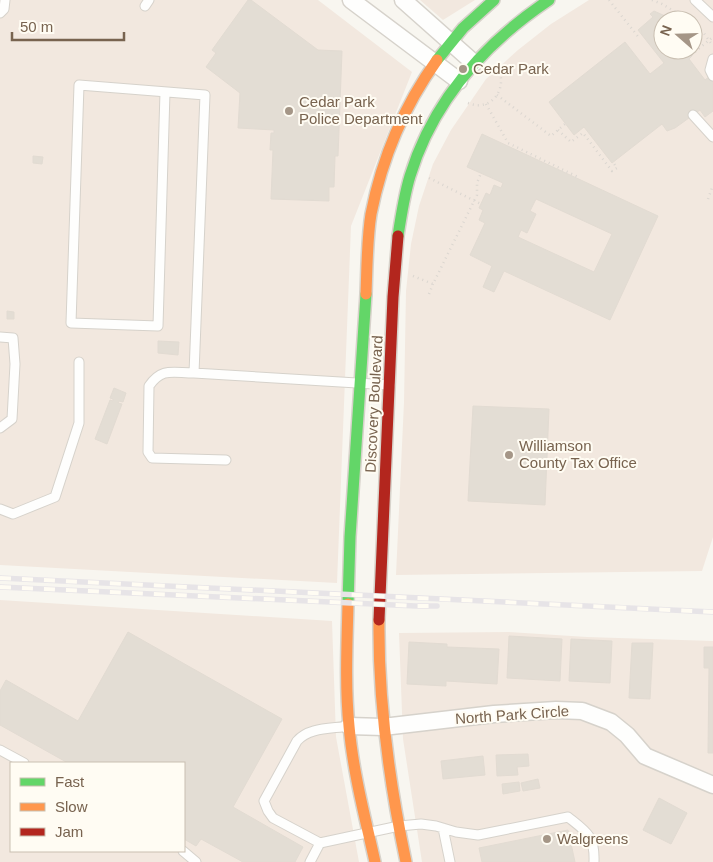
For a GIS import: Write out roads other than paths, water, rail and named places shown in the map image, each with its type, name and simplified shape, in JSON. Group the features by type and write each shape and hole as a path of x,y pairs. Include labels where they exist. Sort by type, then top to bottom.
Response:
{"street":[{"path":"351,0 460,81"},
{"path":"403,0 474,63"},
{"name":"Discovery Boulevard","path":"375,862 356,773 349,726 347,656 350,537 371,215 382,173 396,133 416,93 435,62 451,41 494,0"},
{"name":"Discovery Boulevard","path":"406,862 383,727 380,604 393,274 398,227 406,189 420,148 438,113 474,63 504,33 549,0"},
{"name":"North Park Circle","path":"349,726 383,727 494,714 556,710 582,711 611,722 627,735 645,756 713,784"}],"lane":[{"path":"0,13 4,9 5,0"},
{"path":"695,0 713,17"},
{"path":"713,59 711,60 710,70 713,76"},
{"path":"165,92 158,326 71,323 79,86 205,94 194,373"},
{"path":"693,115 713,138"},
{"path":"0,337 12,338 15,364 12,419 0,428"},
{"path":"0,509 13,514 55,497 79,423 79,362"},
{"path":"226,460 152,458 148,452 149,386 162,372 390,385"},
{"path":"349,726 310,731 302,735 297,741 264,801 273,818 320,843 399,826 421,824 478,835 568,817 589,833 595,850 594,862"},
{"path":"0,750 22,762"},
{"path":"443,828 450,862"},
{"path":"310,862 320,843"},
{"path":"184,852 196,862"}],"railway":[{"path":"0,578 713,612"},
{"path":"0,587 437,606"}],"place":[{"name":"Cedar Park","path":"463,69"},
{"name":"Cedar Park Police Department","path":"289,111"},
{"name":"Williamson County Tax Office","path":"509,455"},
{"name":"Walgreens","path":"547,839"}]}
